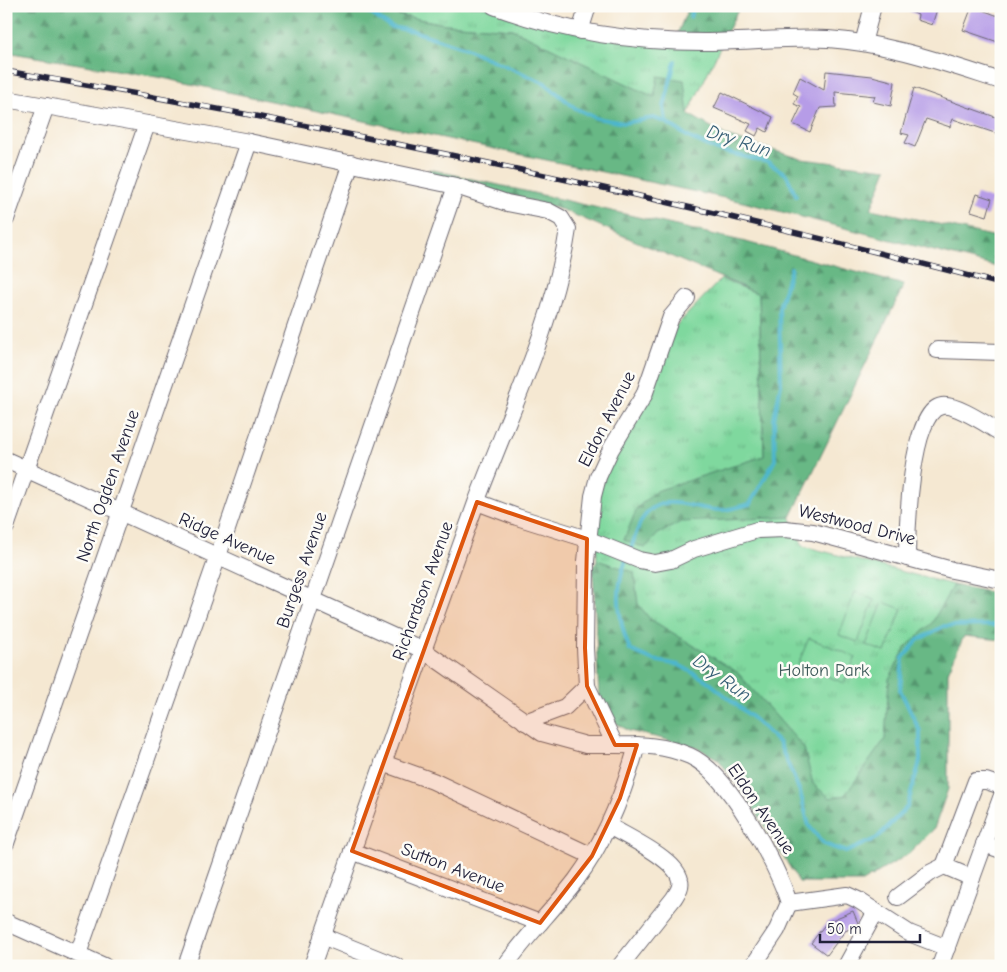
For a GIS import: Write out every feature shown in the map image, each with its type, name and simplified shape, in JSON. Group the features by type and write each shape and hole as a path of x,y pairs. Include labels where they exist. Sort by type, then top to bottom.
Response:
{"street":[{"path":"494,6 544,23 623,39 674,42 793,39 863,43 912,53 1001,81"},
{"path":"580,31 588,6"},
{"path":"863,43 873,6"},
{"path":"6,99 249,142 456,186"},
{"path":"6,219 46,106"},
{"path":"6,526 147,124"},
{"name":"North Ogden Avenue","path":"6,843 249,142"},
{"path":"78,954 218,556 352,163"},
{"name":"Richardson Avenue","path":"312,966 423,650 523,383 559,278 568,229 561,218 548,211 507,203 456,186"},
{"name":"Burgess Avenue","path":"186,966 456,186"},
{"name":"Eldon Avenue","path":"687,298 671,317 644,395 611,449 598,477 593,496 588,539 585,648 586,686 615,745 654,745 691,757 707,767 721,780 769,852 782,878 790,903"},
{"path":"937,350 1001,352"},
{"path":"907,558 907,526 915,458 924,423 931,412 940,406 952,407 1001,433"},
{"name":"Ridge Avenue","path":"6,460 423,650 542,733 564,741 586,745 615,745"},
{"name":"Westwood Drive","path":"477,502 516,517 588,539 639,560 655,563 670,560 694,549 756,530 784,529 813,532 952,570 1001,580"},
{"path":"525,722 565,707 586,686"},
{"path":"505,966 576,879 592,856 609,826 637,745"},
{"path":"383,763 433,781 592,856"},
{"path":"898,897 930,873 944,866 976,781 986,781 1001,786"},
{"path":"940,966 1001,798"},
{"path":"609,826 672,865 681,881 674,898 620,966"},
{"path":"984,844 1001,850"},
{"name":"Sutton Avenue","path":"352,851 540,922"},
{"path":"944,866 972,878"},
{"path":"753,966 777,930 790,903 847,895 909,933 946,948"},
{"path":"846,966 875,913"},
{"path":"6,922 104,966"},
{"path":"322,936 396,966"}],"highlighted area":[{"path":"477,502 587,539 585,648 587,686 615,745 637,745 620,798 592,856 540,923 352,851"}],"green space":[{"path":"6,6 386,6 397,15 445,24 512,29 654,97 658,76 684,80 688,114 729,137 802,159 887,169 871,209 1001,238 1001,268 743,202 158,77 6,52"},
{"path":"386,6 494,6 544,23 723,41 688,114 512,29 445,24 397,15"},
{"path":"689,6 740,6 723,41 674,42"},
{"path":"429,169 746,242 904,285 791,517 681,522 658,534 645,548 624,540 637,508 656,491 764,456 759,294 563,210 428,173"},
{"name":"Holton Park","path":"721,279 759,294 764,456 803,546 969,589 938,681 938,797 873,877 808,856 603,608 597,560 595,508 608,464 673,329"},
{"path":"597,560 634,572 638,604 650,619 737,672 804,748 813,784 830,798 845,795 885,739 889,679 906,647 932,623 953,585 1001,594 1001,640 964,636 948,672 948,789 934,829 910,853 862,882 799,882 748,799 718,759 694,746 629,731 611,720 599,699 593,567"},
{"path":"855,592 874,600 858,642 839,635"},
{"path":"883,602 902,609 885,652 866,645"},
{"path":"809,638 856,657 844,683 798,664"}],"building":[{"path":"897,6 938,6 932,25 917,20 918,15"},
{"path":"974,7 1001,17 1001,43 963,30 971,9 973,10"},
{"path":"826,71 872,76 895,82 891,106 873,102 875,96 835,92 836,107 820,108 810,132 793,124 801,107 794,104 798,96 793,93 800,77 824,90"},
{"path":"914,88 1001,119 1001,135 953,119 950,127 926,119 915,147 905,143 909,135 901,133"},
{"path":"722,92 773,117 767,132 760,128 756,136 747,131 751,124 714,108"},
{"path":"977,194 992,199 987,216 971,211"},
{"path":"853,911 858,923 857,926 845,931 827,955 811,943 827,922"}],"waterway":[{"path":"6,7 11,6"},
{"path":"359,6 391,27 413,31 462,47 545,83 575,108 596,118 624,123 653,118 666,122 690,138 717,150 767,162 786,174 796,195"},
{"name":"Dry Run","path":"690,17 694,6"},
{"name":"Dry Run","path":"666,122 664,107 675,61"},
{"name":"Dry Run","path":"630,551 643,518 651,509 660,504 680,504 712,510 723,510 750,504 775,460 774,419 781,384 779,308 791,268"},
{"name":"Dry Run","path":"626,560 620,583 619,606 620,617 630,650 653,660 679,665 706,680 754,719 779,743 800,792 809,826 824,844 846,852 877,838 907,807 920,761 920,731 900,690 903,658 918,640 944,626 1001,625"}],"railway":[{"path":"6,71 257,116 506,167 754,222 1001,284"}]}
